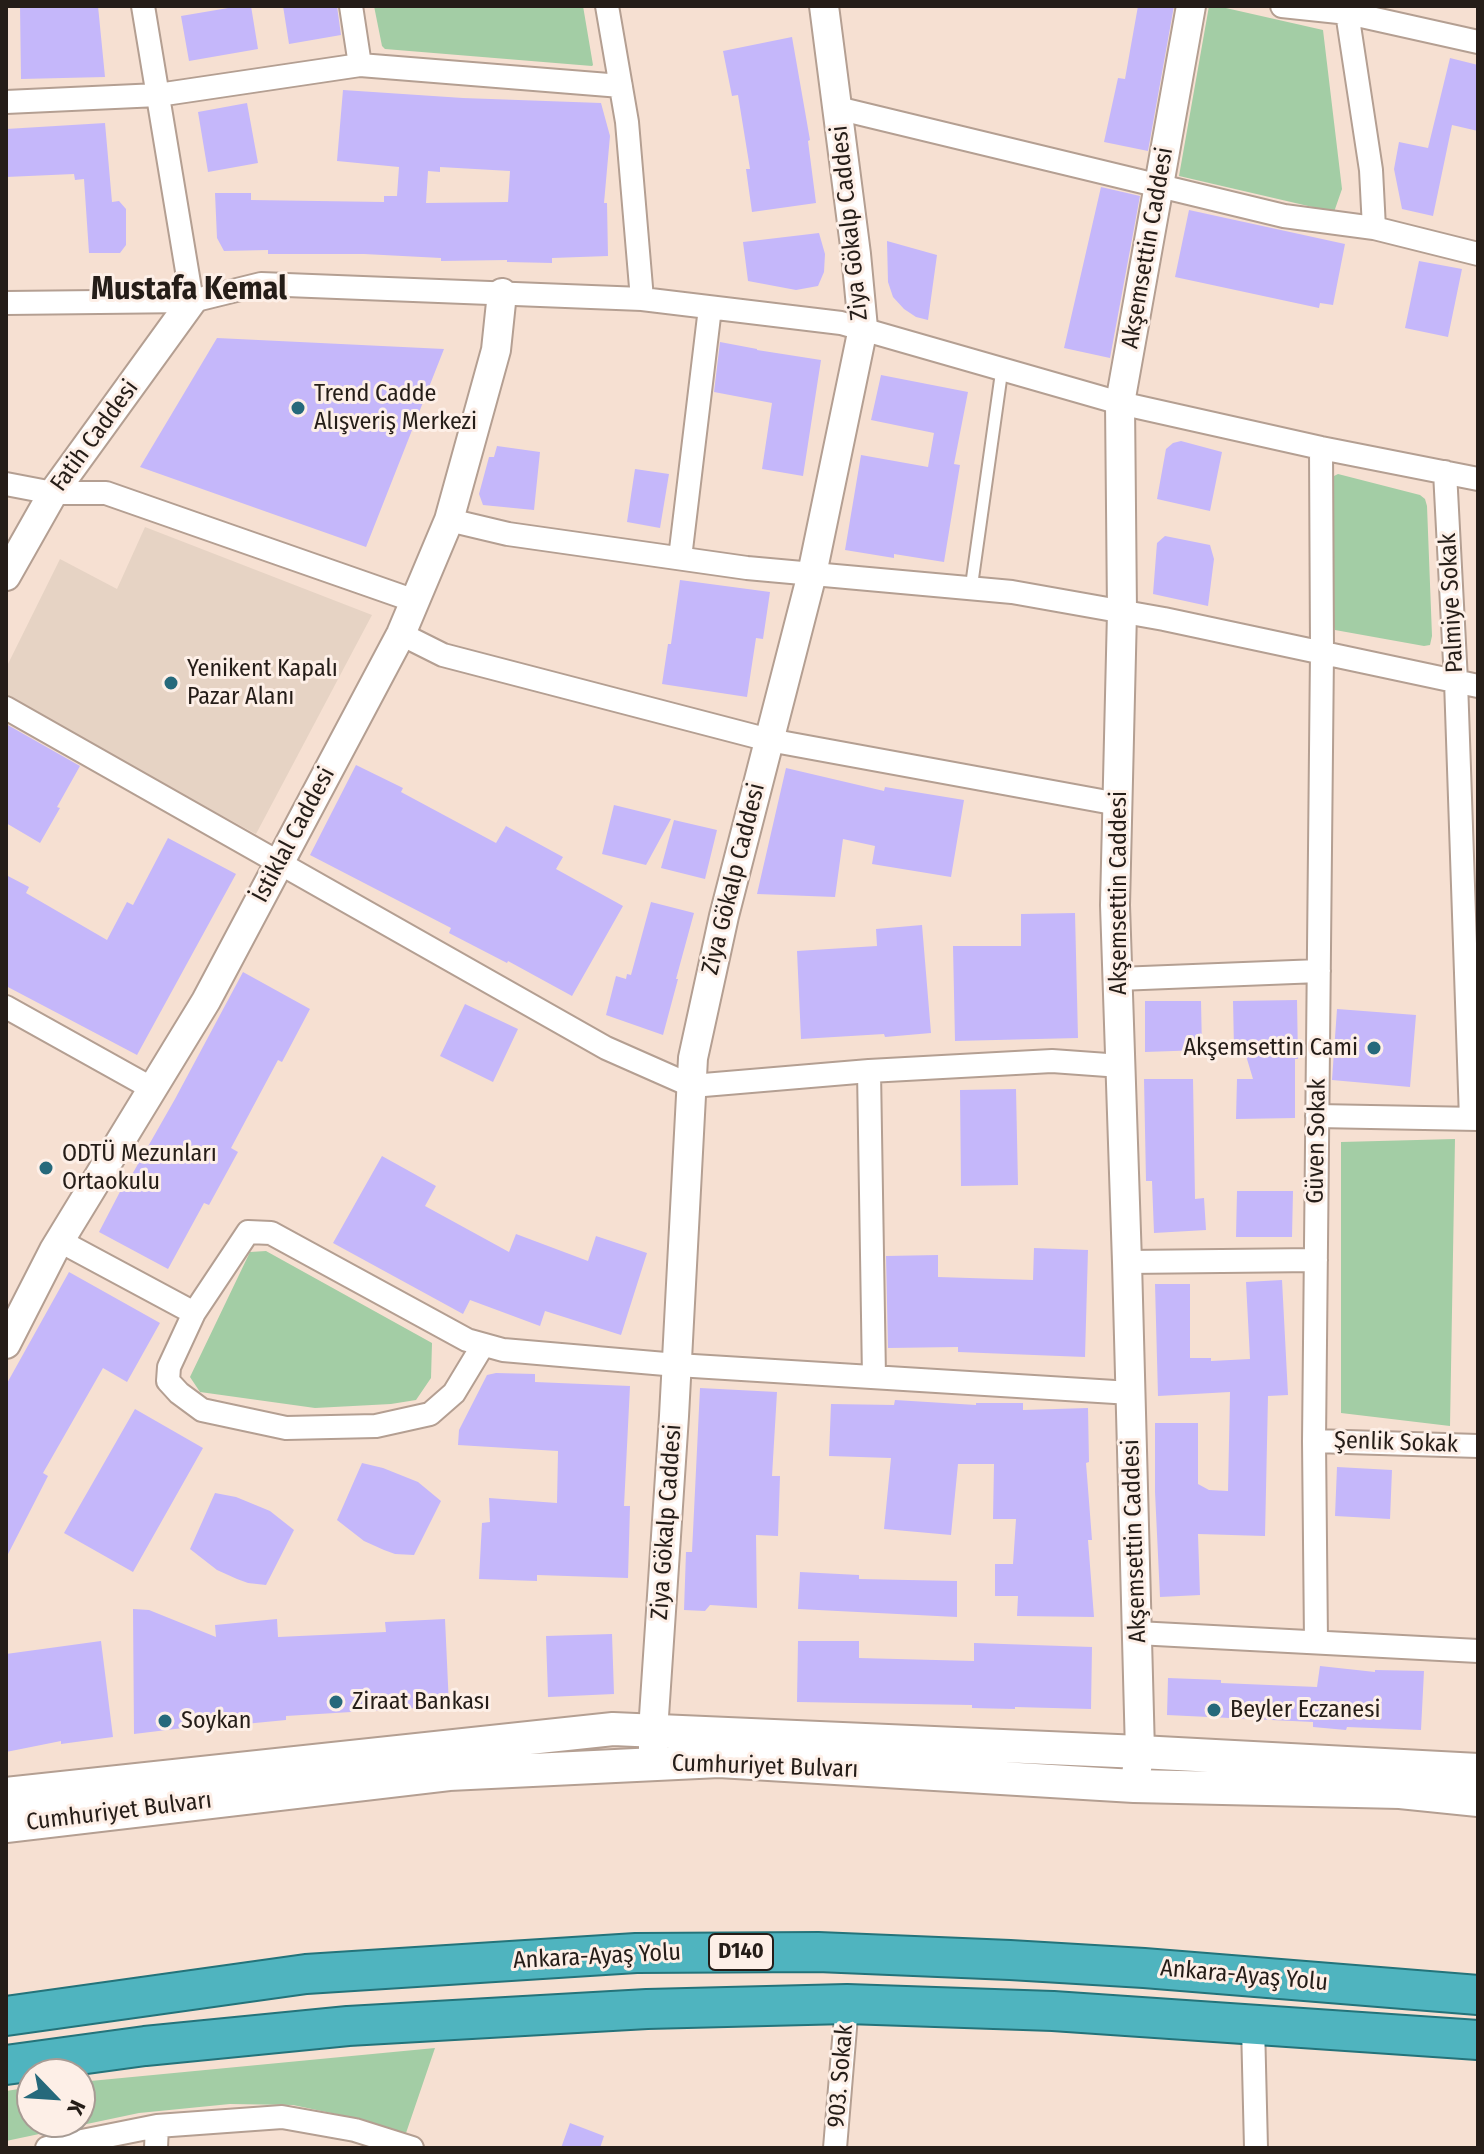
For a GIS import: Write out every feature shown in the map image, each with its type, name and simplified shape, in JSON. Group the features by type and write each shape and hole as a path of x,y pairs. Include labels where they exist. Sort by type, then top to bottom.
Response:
{"highway":[{"name":"Ankara-Ayaş Yolu","path":"6,2016 306,1974 636,1953 818,1952 1010,1960 1478,1995"},
{"name":"Ankara-Ayaş Yolu","path":"6,2065 145,2046 348,2026 616,2011 847,2004 1053,2011 1478,2040"}],"main road":[{"name":"Cumhuriyet Bulvarı","path":"6,1794 613,1729 1478,1770"},
{"name":"Cumhuriyet Bulvarı","path":"6,1826 449,1774 719,1761 1134,1786 1400,1792 1478,1800"}],"street":[{"path":"143,6 192,301"},
{"path":"351,6 360,65"},
{"path":"607,6 627,122 642,299"},
{"name":"Ziya Gökalp Caddesi","path":"654,1764 653,1731 693,1058 724,916 812,574 863,328 824,6"},
{"name":"Akşemsettin Caddesi","path":"1134,1786 1140,1752 1115,905 1122,612 1120,403 1191,6"},
{"path":"1282,6 1347,9 1478,42"},
{"path":"1347,9 1371,170 1374,228"},
{"path":"6,102 158,95 360,65 621,86"},
{"path":"837,108 1284,216 1374,228 1478,254"},
{"path":"6,303 192,301 261,284 642,299 841,323 1120,403 1478,479"},
{"name":"İstiklal Caddesi","path":"6,1344 60,1241 206,1001 401,634 449,520 496,350 502,293"},
{"name":"Fatih Caddesi","path":"6,576 53,493 192,301"},
{"path":"680,558 710,308"},
{"name":"Güven Sokak","path":"1316,1642 1314,1441 1322,652 1321,448"},
{"name":"Palmiye Sokak","path":"1445,472 1467,683 1475,1119"},
{"path":"6,484 53,493 106,493 415,601"},
{"path":"449,520 508,534 747,568 1012,592 1467,683"},
{"path":"401,634 443,655 769,740 1118,804"},
{"path":"6,708 606,1048 692,1086 869,1071 1052,1061 1121,1066"},
{"path":"1118,979 1319,971"},
{"path":"6,1007 153,1089"},
{"path":"869,1071 874,1377"},
{"path":"1317,1116 1475,1119"},
{"path":"483,1345 454,1393 430,1414 376,1426 286,1428 202,1410 168,1381 169,1367 194,1313 248,1232 271,1233 467,1340 503,1350 677,1365 1131,1393"},
{"path":"60,1241 194,1313"},
{"path":"1127,1262 1316,1260"},
{"name":"Şenlik Sokak","path":"1314,1441 1478,1446"},
{"path":"1137,1633 1478,1651"},
{"name":"903. Sokak","path":"835,2148 847,2004"},
{"path":"1253,2025 1256,2148"},
{"path":"47,2148 156,2137 282,2117 352,2139 412,2148"}],"lane":[{"path":"971,589 1002,369"}],"shaded area":[{"name":"Yenikent Kapalı Pazar Alanı","path":"145,527 372,615 256,834 6,699 6,668 60,559 117,589"}],"green space":[{"path":"374,6 583,6 593,65 385,49"},
{"path":"1209,6 1323,30 1342,189 1334,212 1179,176"},
{"path":"1338,474 1420,495 1425,499 1430,645 1335,630 1332,481"},
{"path":"1455,1139 1450,1426 1341,1413 1341,1142"},
{"path":"266,1251 432,1343 431,1378 416,1400 315,1408 200,1392 190,1377 250,1252"},
{"path":"435,2048 406,2133 293,2105 230,2104 139,2113 96,2122 96,2080"},
{"path":"16,2089 16,2138 20,2138 6,2141 6,2091"}],"building":[{"path":"20,6 98,6 105,77 21,79"},
{"path":"251,6 258,49 189,61 181,16"},
{"path":"283,6 337,6 341,35 289,44"},
{"path":"1138,6 1174,6 1148,151 1104,142 1118,78 1125,79"},
{"path":"792,37 810,140 816,203 752,212 746,169 750,169 738,95 732,96 723,51"},
{"path":"1450,58 1478,65 1478,131 1452,125 1433,216 1402,209 1394,169 1399,142 1428,148"},
{"path":"343,90 601,103 610,136 604,203 607,203 608,256 552,258 552,263 441,261 441,258 364,254 268,254 268,250 224,251 217,238 215,193 251,193 251,200 384,202 384,196 397,196 399,167 337,161","holes":["440,167 510,171 508,202 426,203 428,171 440,172"]},
{"path":"247,103 258,163 208,172 198,112"},
{"path":"105,123 112,202 119,201 126,209 126,245 120,253 89,253 84,179 75,180 74,174 6,177 6,129"},
{"path":"1101,187 1140,196 1110,358 1064,348"},
{"path":"1189,210 1345,244 1333,305 1320,303 1319,308 1175,277"},
{"path":"819,233 825,254 824,272 818,286 796,290 748,281 743,242"},
{"path":"887,241 937,255 928,320 916,317 893,297 888,282"},
{"path":"1419,261 1462,269 1448,337 1405,328"},
{"name":"Trend Cadde Alışveriş Merkezi","path":"217,338 444,349 366,547 140,467"},
{"path":"720,342 821,360 803,476 762,469 772,403 714,392"},
{"path":"881,375 968,392 954,464 960,465 944,562 845,550 861,455 928,467 934,433 871,420"},
{"path":"1181,441 1222,452 1210,511 1157,499 1166,449"},
{"path":"497,446 540,452 534,510 483,505 479,494 489,457 494,457"},
{"path":"635,469 669,474 660,528 627,522"},
{"path":"1165,536 1210,545 1214,559 1208,606 1153,594 1157,543"},
{"path":"680,580 770,592 763,639 756,638 747,697 662,684"},
{"path":"6,724 80,766 40,843 6,823"},
{"path":"356,765 403,788 401,792 496,843 506,826 563,857 556,869 623,906 572,996 449,933 451,928 310,855"},
{"path":"786,768 884,791 885,787 964,800 951,877 872,864 875,846 843,839 835,897 757,894"},
{"path":"614,805 671,819 646,865 602,854"},
{"path":"674,820 717,830 705,879 661,868"},
{"path":"168,838 236,874 137,1055 6,986 6,875 29,887 26,893 107,940 127,902 133,905"},
{"path":"651,902 694,913 663,1035 606,1015 616,976 626,979 627,974 631,975"},
{"path":"1075,913 1078,1038 955,1041 953,946 1021,946 1021,914"},
{"path":"922,925 931,1033 801,1039 797,951 877,946 876,929"},
{"path":"243,972 310,1009 282,1062 278,1060 231,1148 238,1152 209,1205 204,1203 168,1269 99,1232"},
{"path":"1297,1000 1295,1118 1236,1119 1237,1079 1253,1079 1244,1049 1234,1049 1233,1001"},
{"path":"1145,1001 1201,1001 1202,1050 1145,1052"},
{"path":"465,1004 518,1029 493,1082 440,1056"},
{"name":"Akşemsettin Cami","path":"1337,1009 1416,1015 1410,1087 1332,1080"},
{"path":"1144,1079 1193,1079 1195,1199 1204,1198 1206,1230 1154,1233 1152,1181 1146,1181"},
{"path":"1016,1089 1018,1185 961,1186 960,1090"},
{"path":"382,1156 436,1186 425,1206 509,1252 516,1234 588,1261 596,1236 647,1253 621,1335 545,1311 540,1326 470,1300 463,1314 333,1243"},
{"path":"1237,1191 1293,1191 1292,1237 1236,1237"},
{"path":"1034,1248 1088,1250 1085,1357 958,1352 958,1347 888,1348 886,1256 938,1255 938,1277 1033,1280"},
{"path":"69,1272 160,1323 127,1382 103,1368 43,1473 48,1476 6,1558 6,1385"},
{"path":"1282,1280 1288,1395 1268,1396 1265,1536 1198,1534 1200,1595 1160,1597 1155,1423 1198,1423 1198,1484 1209,1490 1228,1491 1230,1392 1158,1396 1155,1284 1190,1284 1190,1358 1211,1358 1211,1361 1250,1359 1246,1282"},
{"path":"535,1374 535,1382 630,1386 624,1506 630,1506 628,1578 537,1575 537,1581 479,1579 482,1523 490,1522 489,1498 557,1503 558,1451 458,1445 459,1430 487,1375"},
{"path":"700,1388 777,1392 772,1476 780,1476 778,1536 756,1535 757,1608 710,1605 705,1611 684,1610 686,1552 692,1552"},
{"path":"895,1400 976,1405 1023,1403 1023,1410 1088,1408 1089,1462 1086,1463 1092,1540 1088,1540 1094,1617 1017,1616 1018,1596 995,1596 995,1564 1013,1564 1016,1519 993,1519 994,1464 958,1464 951,1535 884,1529 891,1458 829,1456 831,1404 894,1405"},
{"path":"135,1409 203,1448 133,1572 64,1533"},
{"path":"362,1463 418,1482 441,1501 414,1555 395,1554 364,1541 337,1520"},
{"path":"1337,1467 1392,1470 1390,1519 1335,1516"},
{"path":"215,1493 236,1497 270,1511 294,1530 266,1585 248,1583 217,1570 190,1549"},
{"path":"800,1572 859,1575 859,1579 957,1581 957,1617 798,1609"},
{"path":"133,1609 149,1610 216,1637 215,1625 277,1619 278,1637 386,1632 385,1622 445,1619 449,1706 286,1716 286,1720 224,1726 224,1723 134,1734"},
{"path":"612,1634 614,1694 548,1697 546,1636"},
{"path":"101,1641 113,1737 61,1744 61,1741 6,1752 6,1654"},
{"path":"798,1641 859,1641 859,1658 974,1661 974,1643 1092,1647 1091,1709 797,1702"},
{"path":"1320,1666 1375,1672 1424,1671 1421,1730 1347,1727 1346,1730 1313,1727 1313,1722 1167,1715 1168,1678 1317,1687"},
{"path":"570,2123 604,2136 600,2148 561,2148"}],"place":[{"name":"Trend Cadde Alışveriş Merkezi","path":"298,408"},
{"name":"Yenikent Kapalı Pazar Alanı","path":"171,683"},
{"name":"Akşemsettin Cami","path":"1374,1048"},
{"name":"ODTÜ Mezunları Ortaokulu","path":"46,1168"},
{"name":"Ziraat Bankası","path":"336,1702"},
{"name":"Beyler Eczanesi","path":"1214,1710"},
{"name":"Soykan","path":"165,1721"}],"district":[{"name":"Mustafa Kemal","path":"189,290"}]}
